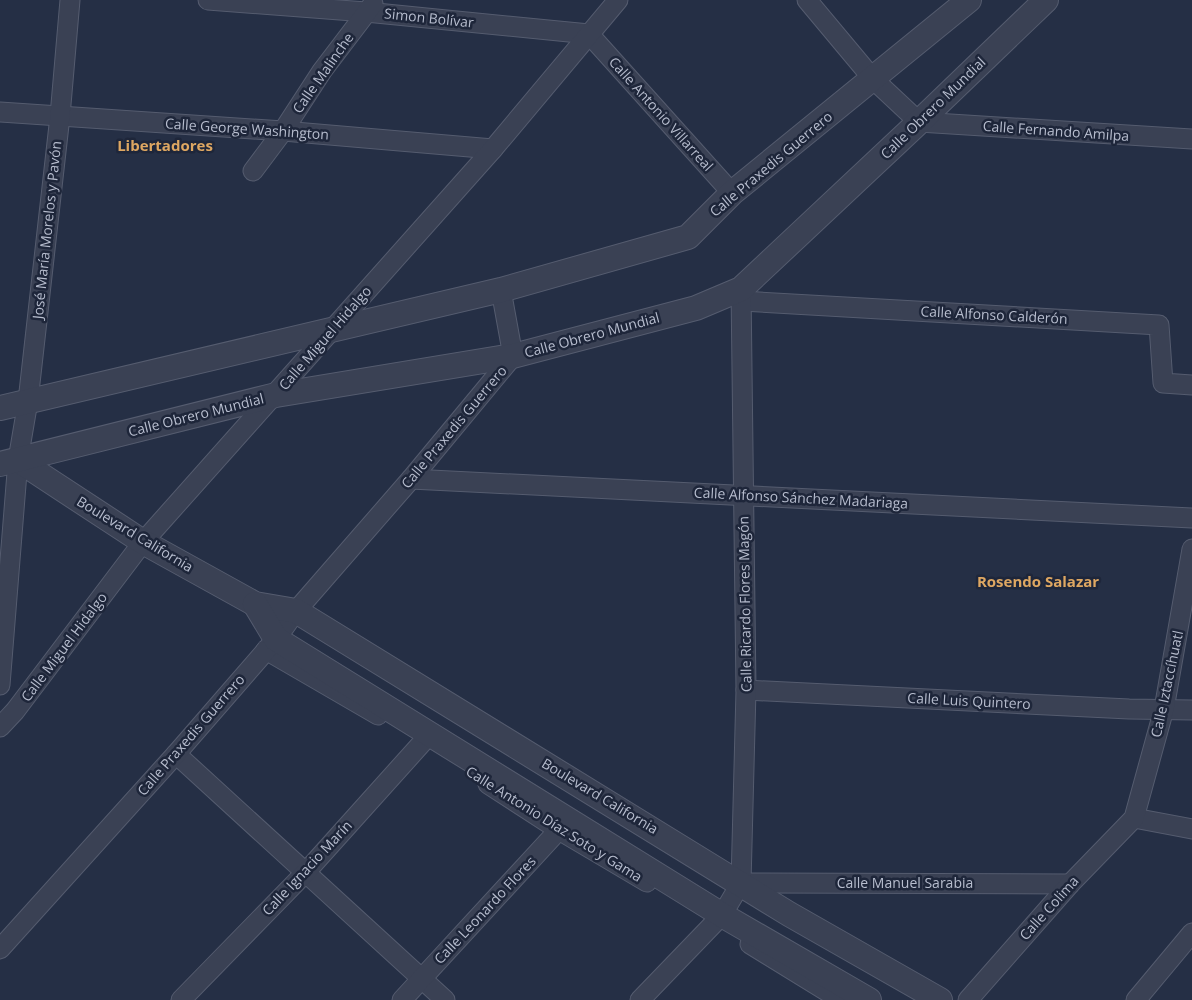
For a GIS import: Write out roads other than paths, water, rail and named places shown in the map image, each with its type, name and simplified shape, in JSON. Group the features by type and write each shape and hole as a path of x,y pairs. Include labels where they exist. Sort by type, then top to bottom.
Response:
{"street":[{"name":"José María Morelos y Pavón","path":"0,685 6,457 28,401 60,116 70,0"},
{"name":"Simon Bolívar","path":"208,0 372,6 589,34"},
{"name":"Calle Miguel Hidalgo","path":"0,727 143,542 493,150 618,0"},
{"path":"807,0 873,78 919,122"},
{"name":"Calle Praxedis Guerrero","path":"0,949 176,754 271,645 296,611 411,479 513,356 501,290 688,237 732,193 969,0"},
{"name":"Calle Obrero Mundial","path":"6,457 276,395 513,356 742,295 1046,0"},
{"name":"Calle Malinche","path":"252,171 283,131 322,72 372,6"},
{"name":"Calle Antonio Villarreal","path":"589,34 732,193"},
{"name":"Calle George Washington","path":"0,112 283,131 493,150"},
{"name":"Calle Fernando Amilpa","path":"919,122 1192,139"},
{"path":"0,408 501,290"},
{"name":"Calle Alfonso Calderón","path":"742,295 1160,325 1163,383 1192,385"},
{"name":"Calle Ricardo Flores Magón","path":"640,1000 718,918 741,883 746,690 742,295"},
{"name":"Boulevard California","path":"6,457 143,542 255,604 296,611 789,914 940,1000"},
{"name":"Calle Alfonso Sánchez Madariaga","path":"411,479 1192,518"},
{"name":"Calle Iztaccíhuatl","path":"1134,818 1164,709 1192,549"},
{"path":"255,604 271,645 427,737 564,825 718,918 841,1000"},
{"name":"Calle Luis Quintero","path":"746,690 1129,709 1192,710"},
{"name":"Calle Ignacio Marín","path":"181,1000 306,872 427,737"},
{"path":"176,754 445,1000"},
{"path":"1134,818 1192,829"},
{"name":"Calle Colima","path":"968,1000 1070,884 1134,818"},
{"name":"Calle Leonardo Flores","path":"402,1000 564,825"},
{"name":"Calle Manuel Sarabia","path":"741,883 1070,884"},
{"path":"718,918 869,1000"},
{"path":"1136,1000 1192,933"}],"district":[{"name":"Libertadores","path":"165,146"},
{"name":"Rosendo Salazar","path":"1038,582"}]}
